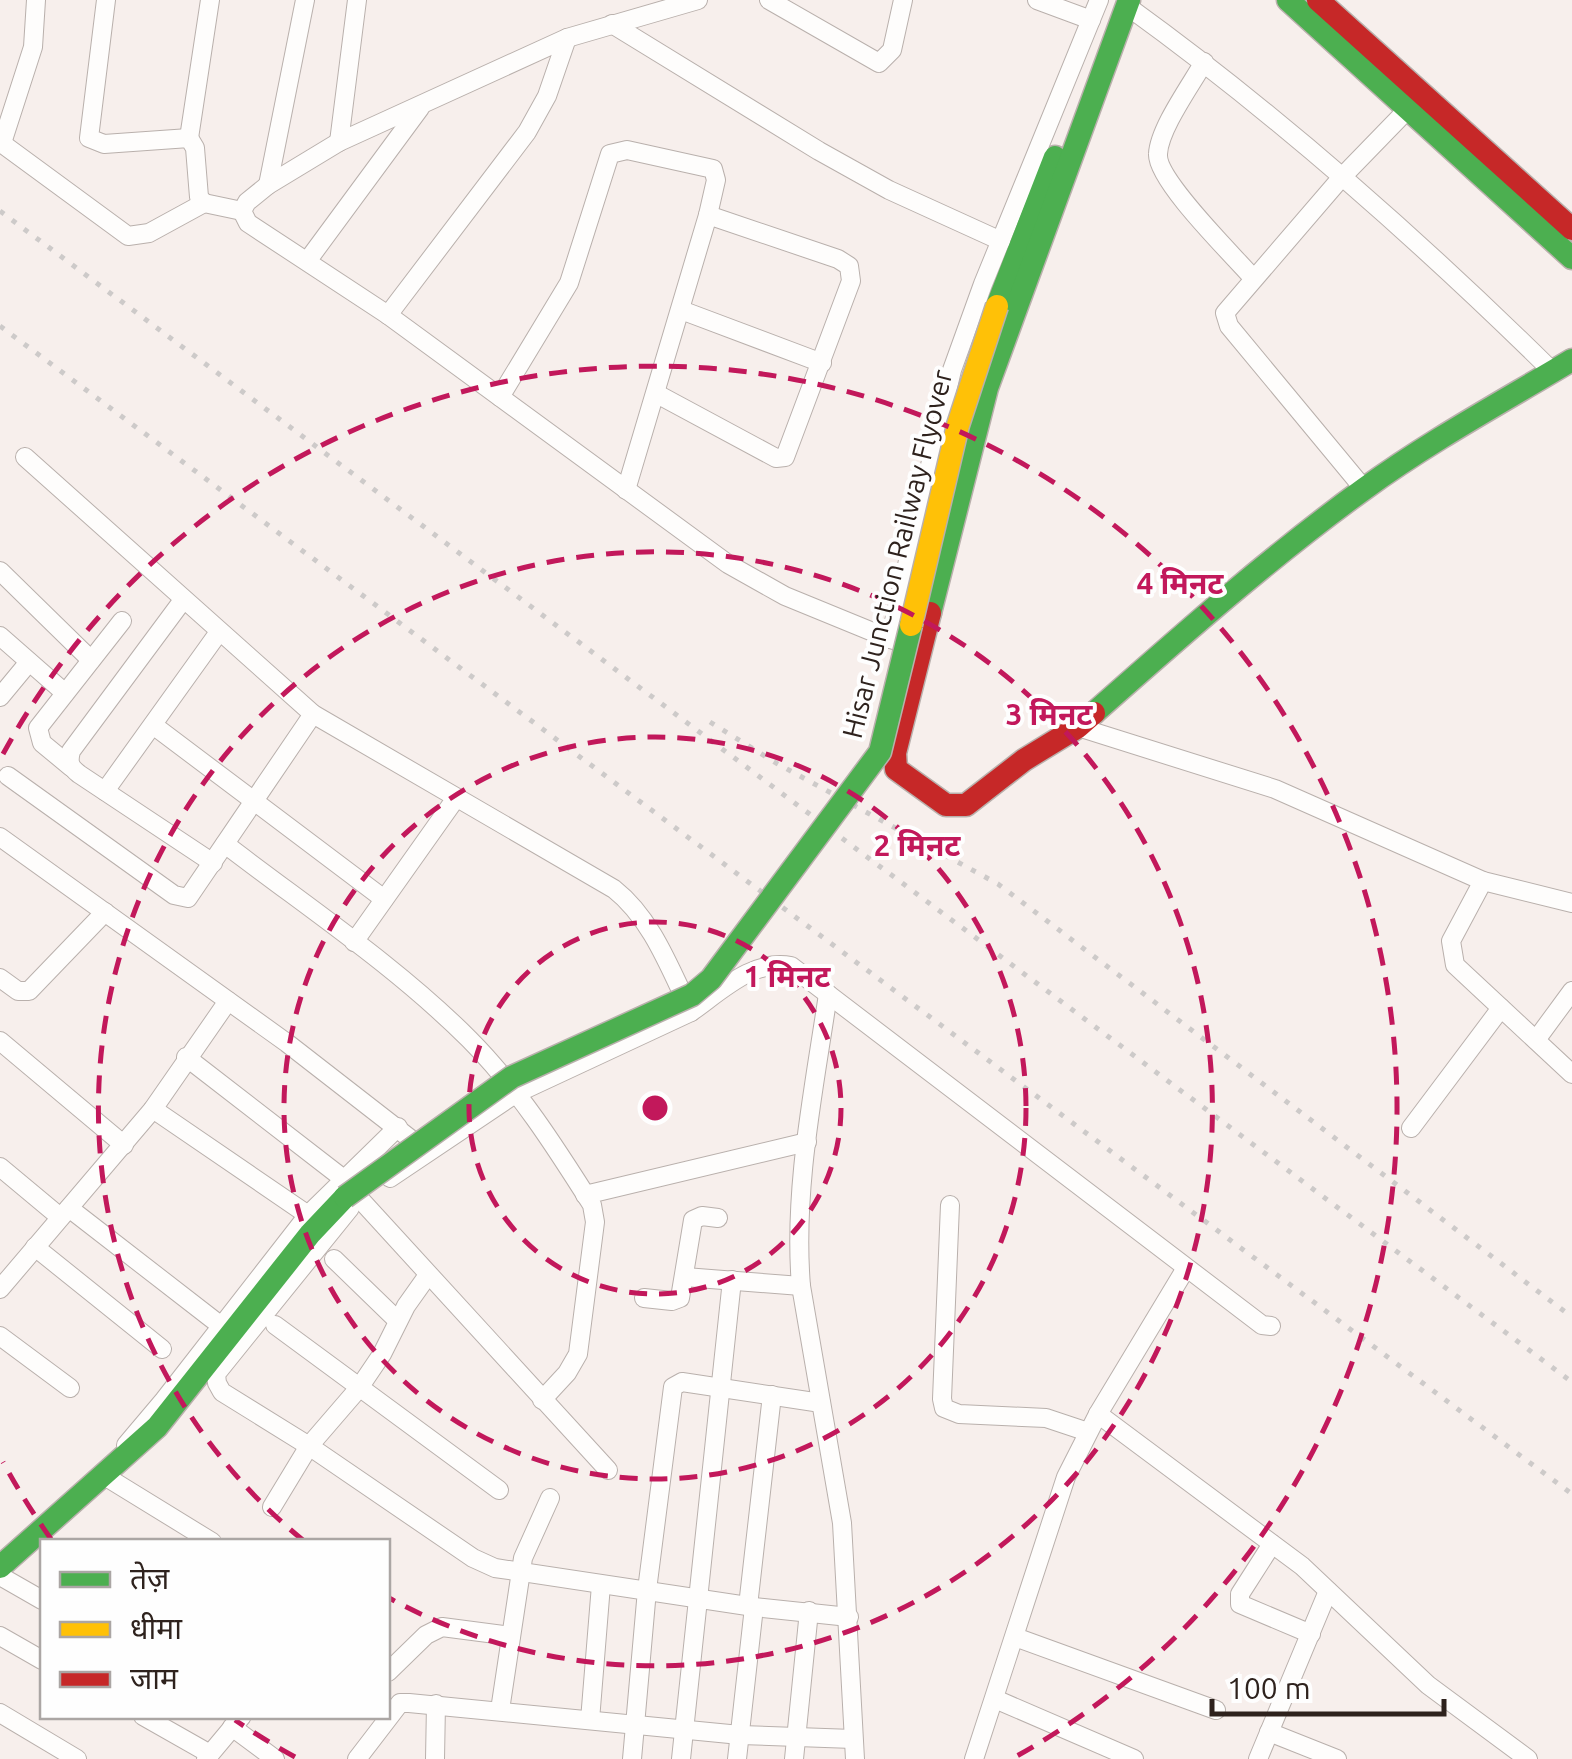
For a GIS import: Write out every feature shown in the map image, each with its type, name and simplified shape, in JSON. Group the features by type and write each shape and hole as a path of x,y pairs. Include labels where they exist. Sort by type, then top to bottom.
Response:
{"main road":[{"path":"1288,0 1572,258"},
{"path":"1318,0 1572,229"},
{"path":"1124,2 987,388 894,761 900,776 946,804 966,805 1024,760 1078,726 1190,629 1364,489 1562,366"},
{"name":"Hisar Junction Railway Flyover","path":"46,1537 157,1427 310,1234 349,1192 512,1077 692,995 711,978 868,771 880,752 958,425 996,306 1124,2"},
{"name":"Hisar Junction Railway Flyover","path":"0,1567 40,1541"}],"street":[{"path":"36,0 34,48 1,142 128,236 150,232 204,203"},
{"path":"106,0 89,138 104,144 190,138"},
{"path":"210,0 190,138 195,148 199,197 204,203 242,211"},
{"path":"268,186 305,0"},
{"path":"339,142 358,0"},
{"path":"242,211 268,186 339,142 567,38 658,5 698,0"},
{"path":"769,0 880,64 892,50 903,0"},
{"path":"1037,0 1091,20"},
{"path":"890,639 952,370 1098,0"},
{"path":"1124,2 1204,62 1562,366"},
{"path":"612,24 819,151 889,190 1001,241"},
{"path":"388,315 528,132 547,96 567,38"},
{"path":"1204,62 1162,138 1157,156 1166,180 1253,278"},
{"path":"308,260 420,108"},
{"path":"1364,489 1226,320 1229,306 1253,278 1408,109"},
{"path":"500,397 569,283 610,154 627,150 713,169 716,180 708,215 626,490"},
{"path":"242,211 248,223 388,315 753,580 890,639 920,647"},
{"path":"656,394 781,459 789,452 851,282 848,266 708,215"},
{"path":"681,310 822,362"},
{"path":"25,456 313,714 614,889 630,902 652,934 691,1012"},
{"path":"0,572 91,660"},
{"path":"71,767 71,751 183,600"},
{"path":"122,621 38,728 38,737 71,767 213,863"},
{"path":"105,791 220,632"},
{"path":"0,636 64,693"},
{"path":"0,697 29,662"},
{"path":"8,776 182,899 194,894 313,714"},
{"path":"153,724 384,900"},
{"path":"1078,726 1275,789 1483,881 1572,903"},
{"path":"354,942 456,798"},
{"path":"0,837 228,1001 428,1152"},
{"path":"225,844 354,942 471,1041 515,1094 586,1195 595,1222 580,1342 574,1363 542,1400"},
{"path":"1483,881 1455,929 1450,953 1455,965 1572,1074"},
{"path":"0,978 18,991 29,991 105,912"},
{"path":"208,1539 112,1468 126,1444 308,1215 428,1152 515,1094 691,1012 748,972 778,964 791,966 1262,1325 1272,1326"},
{"path":"1536,1040 1572,991"},
{"path":"828,994 799,1216 801,1286 842,1524 855,1759"},
{"path":"0,1289 154,1109 228,1001"},
{"path":"1411,1128 1501,1008"},
{"path":"0,1041 124,1145"},
{"path":"186,1057 349,1192 608,1470"},
{"path":"154,1109 308,1215"},
{"path":"398,1127 216,1374 222,1392 473,1558 495,1568 849,1617"},
{"path":"586,1195 807,1142"},
{"path":"0,1167 220,1325"},
{"path":"950,1205 944,1408 959,1414 1046,1418 1088,1432"},
{"path":"644,1298 676,1300 682,1293 693,1220 702,1216 718,1218"},
{"path":"35,1247 162,1349"},
{"path":"334,1259 398,1321"},
{"path":"974,1759 1066,1477 1098,1414 1186,1268"},
{"path":"272,1507 309,1446 359,1388 382,1354 428,1275"},
{"path":"685,1277 801,1286"},
{"path":"681,1759 732,1280"},
{"path":"275,1325 499,1490"},
{"path":"0,1336 70,1388"},
{"path":"632,1759 647,1590 673,1387 682,1382 821,1402"},
{"path":"738,1759 772,1395"},
{"path":"1098,1414 1272,1544 1428,1685 1528,1759"},
{"path":"500,1710 520,1573 550,1498"},
{"path":"1272,1544 1240,1594 1240,1604 1310,1634"},
{"path":"0,1576 40,1599"},
{"path":"590,1720 601,1585"},
{"path":"1258,1759 1328,1591"},
{"path":"794,1759 808,1611"},
{"path":"392,1660 442,1627 511,1636"},
{"path":"0,1636 40,1659"},
{"path":"1015,1638 1216,1710"},
{"path":"394,1698 740,1735 854,1739"},
{"path":"995,1699 1134,1759"},
{"path":"435,1759 436,1704"},
{"path":"0,1712 77,1759"},
{"path":"148,1719 208,1756 237,1722 274,1759"},
{"path":"356,1759 381,1719"},
{"path":"1270,1732 1337,1759"},
{"path":"1493,1759 1502,1740"}],"railway":[{"path":"0,211 1572,1382"},
{"path":"0,326 1572,1494"},
{"path":"710,722 776,763 998,884 1572,1317"}],"traffic: fast":[{"path":"930,613 987,388 1129,0"},
{"path":"1288,0 1572,258"},
{"path":"997,306 1055,157"},
{"path":"1094,713 1260,569 1364,489 1440,438 1572,360"},
{"path":"345,1197 512,1077 692,995 711,979 880,752 911,625"},
{"path":"0,1567 157,1427 310,1234 345,1197"}],"traffic: jam":[{"path":"1318,0 1572,229"},
{"path":"930,613 895,753 896,769 946,805 966,805 1094,713"}],"traffic: slow":[{"path":"911,625 958,425 997,306"}]}
